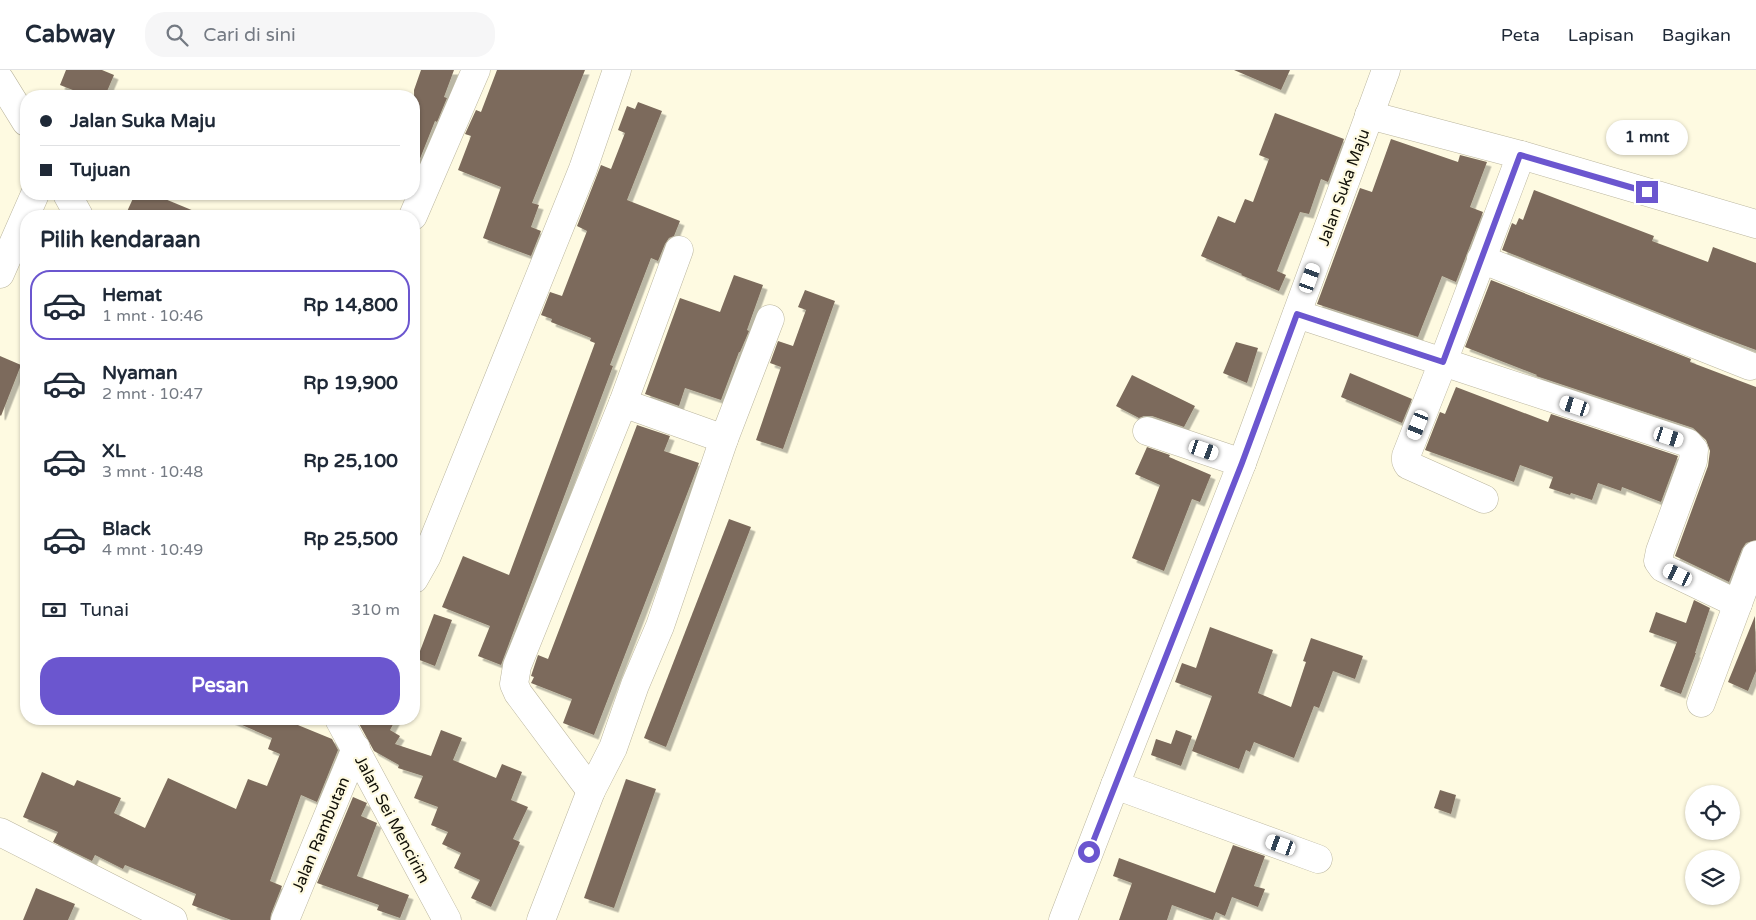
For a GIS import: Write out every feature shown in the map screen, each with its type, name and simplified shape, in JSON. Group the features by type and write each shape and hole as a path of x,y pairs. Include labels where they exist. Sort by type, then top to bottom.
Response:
{"street":[{"path":"3,70 0,78 20,112"},
{"path":"420,200 476,70"},
{"path":"420,568 427,556 583,169 617,70"},
{"name":"Jalan Suka Maju","path":"1064,920 1242,463 1386,70"},
{"path":"1369,116 1520,155 1756,224"},
{"path":"1484,499 1408,465 1406,456 1520,155"},
{"path":"0,274 20,228"},
{"path":"592,791 518,693 514,684 517,666 624,403 679,250"},
{"path":"1481,259 1750,366"},
{"path":"1297,314 1688,443 1694,450 1693,461 1658,560 1663,568 1738,604"},
{"path":"541,920 592,791 613,748 635,685 660,626 724,439 770,319"},
{"path":"624,403 724,439"},
{"path":"1147,431 1242,463"},
{"path":"1701,703 1756,555"},
{"name":"Jalan Sei Mencirim","path":"343,725 446,920"},
{"name":"Jalan Rambutan","path":"285,920 356,748"},
{"path":"1115,785 1318,858"},
{"path":"0,832 173,920"}],"building":[{"path":"66,70 102,70 114,75 108,90 73,90 60,85"},
{"path":"421,70 454,70 444,97 447,98 437,122 435,121 420,158 420,90 414,90"},
{"path":"497,70 585,70 532,203 539,205 531,227 541,231 531,256 483,238 501,187 458,170 471,136 465,134 476,110 481,112"},
{"path":"1234,70 1290,70 1281,90"},
{"path":"638,102 662,111 627,200 680,221 674,236 669,238 665,244 658,261 651,258 610,365 613,366 501,665 478,656 490,626 442,607 463,556 509,575 595,343 590,341 591,338 551,322 552,319 541,315 550,292 562,296 587,231 577,226 601,165 611,169 625,133 618,130 627,106 635,109"},
{"path":"1275,113 1344,139 1328,182 1321,179 1309,214 1300,212 1277,271 1286,275 1279,291 1201,256 1218,216 1235,223 1245,199 1253,202 1269,159 1259,155"},
{"path":"1391,139 1458,162 1460,155 1487,162 1470,207 1483,212 1456,282 1442,276 1418,337 1317,304 1360,188 1372,192"},
{"path":"1534,190 1654,236 1652,241 1708,262 1713,247 1756,263 1756,350 1502,250 1512,223 1516,225 1519,218 1523,220"},
{"path":"132,200 167,200 192,210 128,210"},
{"path":"734,275 763,285 747,330 749,331 721,400 685,388 679,406 645,394 680,298 720,312"},
{"path":"1491,280 1691,359 1690,362 1756,387 1756,540 1746,543 1742,549 1729,582 1675,556 1708,466 1710,451 1706,440 1693,428 1536,376 1465,347"},
{"path":"805,290 835,301 783,449 756,440 781,367 770,363 778,341 793,346 806,310 798,307"},
{"path":"1236,342 1258,348 1247,383 1223,373"},
{"path":"0,356 20,365 20,368 0,415"},
{"path":"1350,373 1412,399 1402,423 1341,397"},
{"path":"1132,375 1195,406 1184,427 1152,416 1139,418 1116,406"},
{"path":"1456,387 1548,422 1551,414 1678,456 1661,502 1622,487 1621,491 1598,483 1592,500 1549,488 1553,477 1520,465 1514,482 1425,450 1440,412 1445,414"},
{"path":"637,425 670,436 664,451 699,463 594,735 563,723 572,699 531,683 534,677 531,676 538,655 548,659"},
{"path":"1147,447 1170,455 1169,457 1211,475 1200,502 1192,499 1164,571 1132,558 1160,485 1135,474"},
{"path":"729,519 751,527 666,747 644,738"},
{"path":"1694,600 1710,608 1681,694 1660,686 1677,642 1649,632 1656,612 1686,623"},
{"path":"434,614 452,620 435,666 420,660 420,651"},
{"path":"1755,616 1756,671 1748,691 1728,682"},
{"path":"1210,627 1273,650 1258,693 1291,707 1306,662 1303,661 1311,638 1363,656 1355,679 1333,671 1319,708 1314,706 1294,758 1254,742 1250,752 1246,750 1239,769 1192,751 1212,696 1175,682 1182,663 1196,668"},
{"path":"242,725 298,725 332,739 338,750 317,802 301,795 270,881 282,886 270,920 231,920 192,905 196,894 125,865 123,869 95,855 92,861 53,842 58,832 23,817 42,772 74,786 77,780 121,798 114,813 145,828 168,778 236,809 248,779 267,786 280,754 268,749 272,738"},
{"path":"360,725 393,725 390,730 400,736 395,744 431,756 441,730 462,738 453,760 496,778 502,764 522,772 511,800 528,807 513,839 520,842 491,907 471,898 480,880 454,868 461,853 442,844 448,832 431,825 438,807 414,798 423,776 398,768 399,765 374,751"},
{"path":"1176,730 1192,736 1181,766 1151,755 1156,739 1171,744"},
{"path":"626,779 656,789 614,908 584,898"},
{"path":"1440,790 1456,795 1451,814 1434,808"},
{"path":"353,797 367,803 361,816 377,823 357,876 409,895 400,918 377,910 379,905 317,883"},
{"path":"1233,845 1265,856 1254,886 1265,889 1258,907 1232,897 1225,916 1216,912 1213,920 1172,905 1167,920 1119,920 1132,883 1113,876 1119,858 1215,893"},
{"path":"36,888 75,904 68,920 23,920"}],"route":[{"path":"1089,852 1242,463 1297,314 1443,362 1520,155 1647,192"}]}
